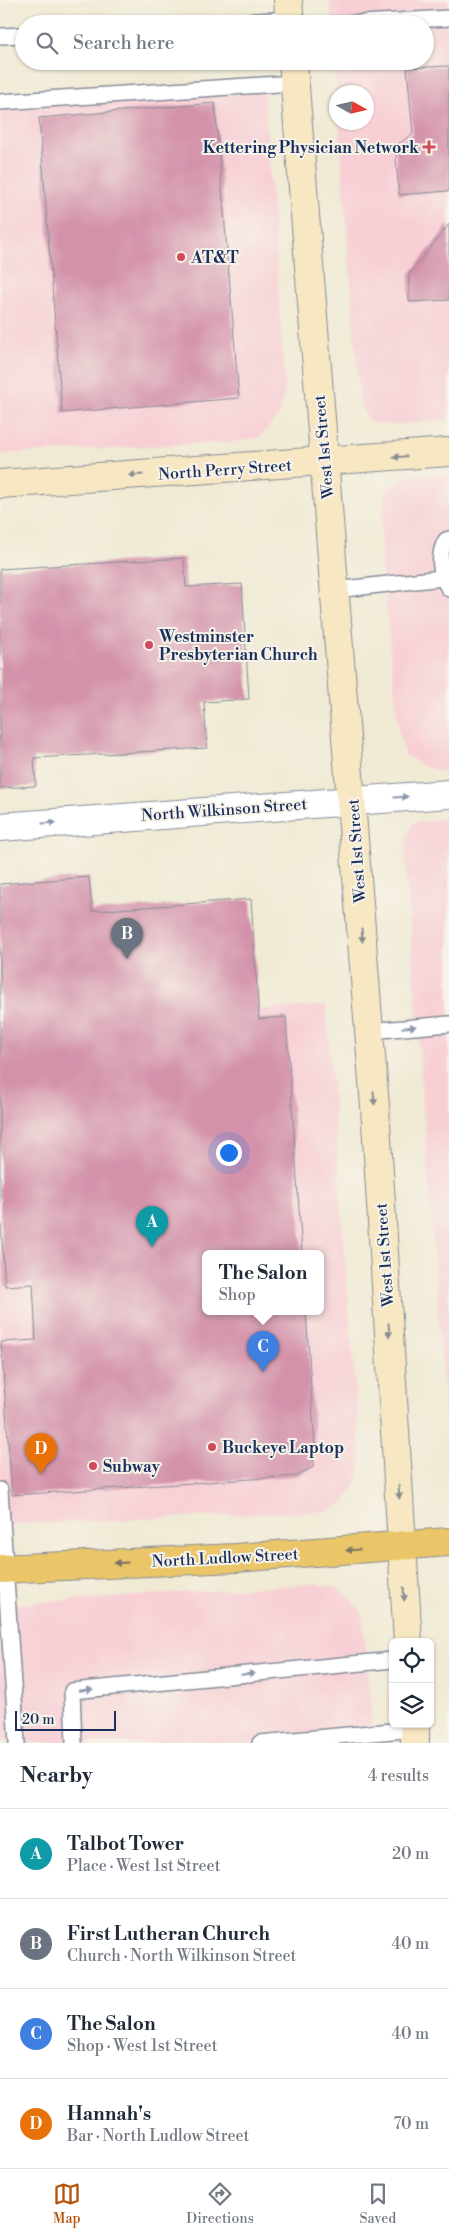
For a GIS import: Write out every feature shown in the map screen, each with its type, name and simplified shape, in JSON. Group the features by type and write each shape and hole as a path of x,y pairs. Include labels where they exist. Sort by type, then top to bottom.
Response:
{"main road":[{"name":"West 1st Street","path":"293,72 369,1031 408,1638"},
{"name":"North Perry Street","path":"0,484 449,452"},
{"name":"North Ludlow Street","path":"3,1568 236,1558 449,1542"}],"street":[{"name":"North Wilkinson Street","path":"0,827 449,794"}],"lane":[{"path":"434,19 449,18"},
{"path":"0,36 15,35"},
{"path":"0,102 293,72"},
{"path":"335,590 446,584 440,549 446,540 449,539"},
{"path":"369,1031 449,1024"},
{"path":"0,1490 3,1568 17,1743"},
{"path":"74,1743 72,1691 389,1660"},
{"path":"260,1743 415,1732"}],"shaded area":[{"path":"330,0 449,0 449,420 391,425 370,422 360,406 340,130 374,130 374,85 337,85 336,70 434,70 434,15 331,15"},
{"path":"264,92 285,388 280,414 260,437 232,442 0,454 0,105"},
{"path":"449,473 449,774 423,766 405,755 399,731 381,562 381,517 388,488 409,476"},
{"path":"449,818 449,1461 405,856 407,835 413,823"},
{"path":"326,1005 361,1463 356,1484 344,1503 326,1511 0,1525 0,1029"},
{"path":"314,1584 335,1587 348,1596 362,1613 374,1743 27,1743 21,1664 26,1743 0,1743 0,1605"}],"building":[{"path":"449,66 449,191 399,195 395,146 413,134 407,70 434,70 434,67"},
{"path":"215,103 239,398 62,413 39,118"},
{"path":"449,224 449,300 409,302 409,275"},
{"name":"Westminster Presbyterian Church","path":"184,558 186,587 242,584 249,699 204,702 207,748 34,758 36,786 0,788 0,569"},
{"path":"89,877 92,911 251,899 259,1019 286,1017 302,1250 202,1250 202,1315 306,1315 315,1449 313,1467 297,1476 12,1495 1,1342 36,1340 33,1284 5,1286 0,1209 0,884"}],"place":[{"name":"Kettering Physician Network","path":"429,147"},
{"name":"AT&T","path":"181,257"},
{"name":"Westminster Presbyterian Church","path":"149,645"},
{"name":"First Lutheran Church","path":"127,959"},
{"name":"Talbot Tower","path":"152,1247"},
{"name":"The Salon","path":"263,1372"},
{"name":"Buckeye Laptop","path":"212,1447"},
{"name":"Subway","path":"93,1466"},
{"name":"Hannah's","path":"41,1474"}]}
